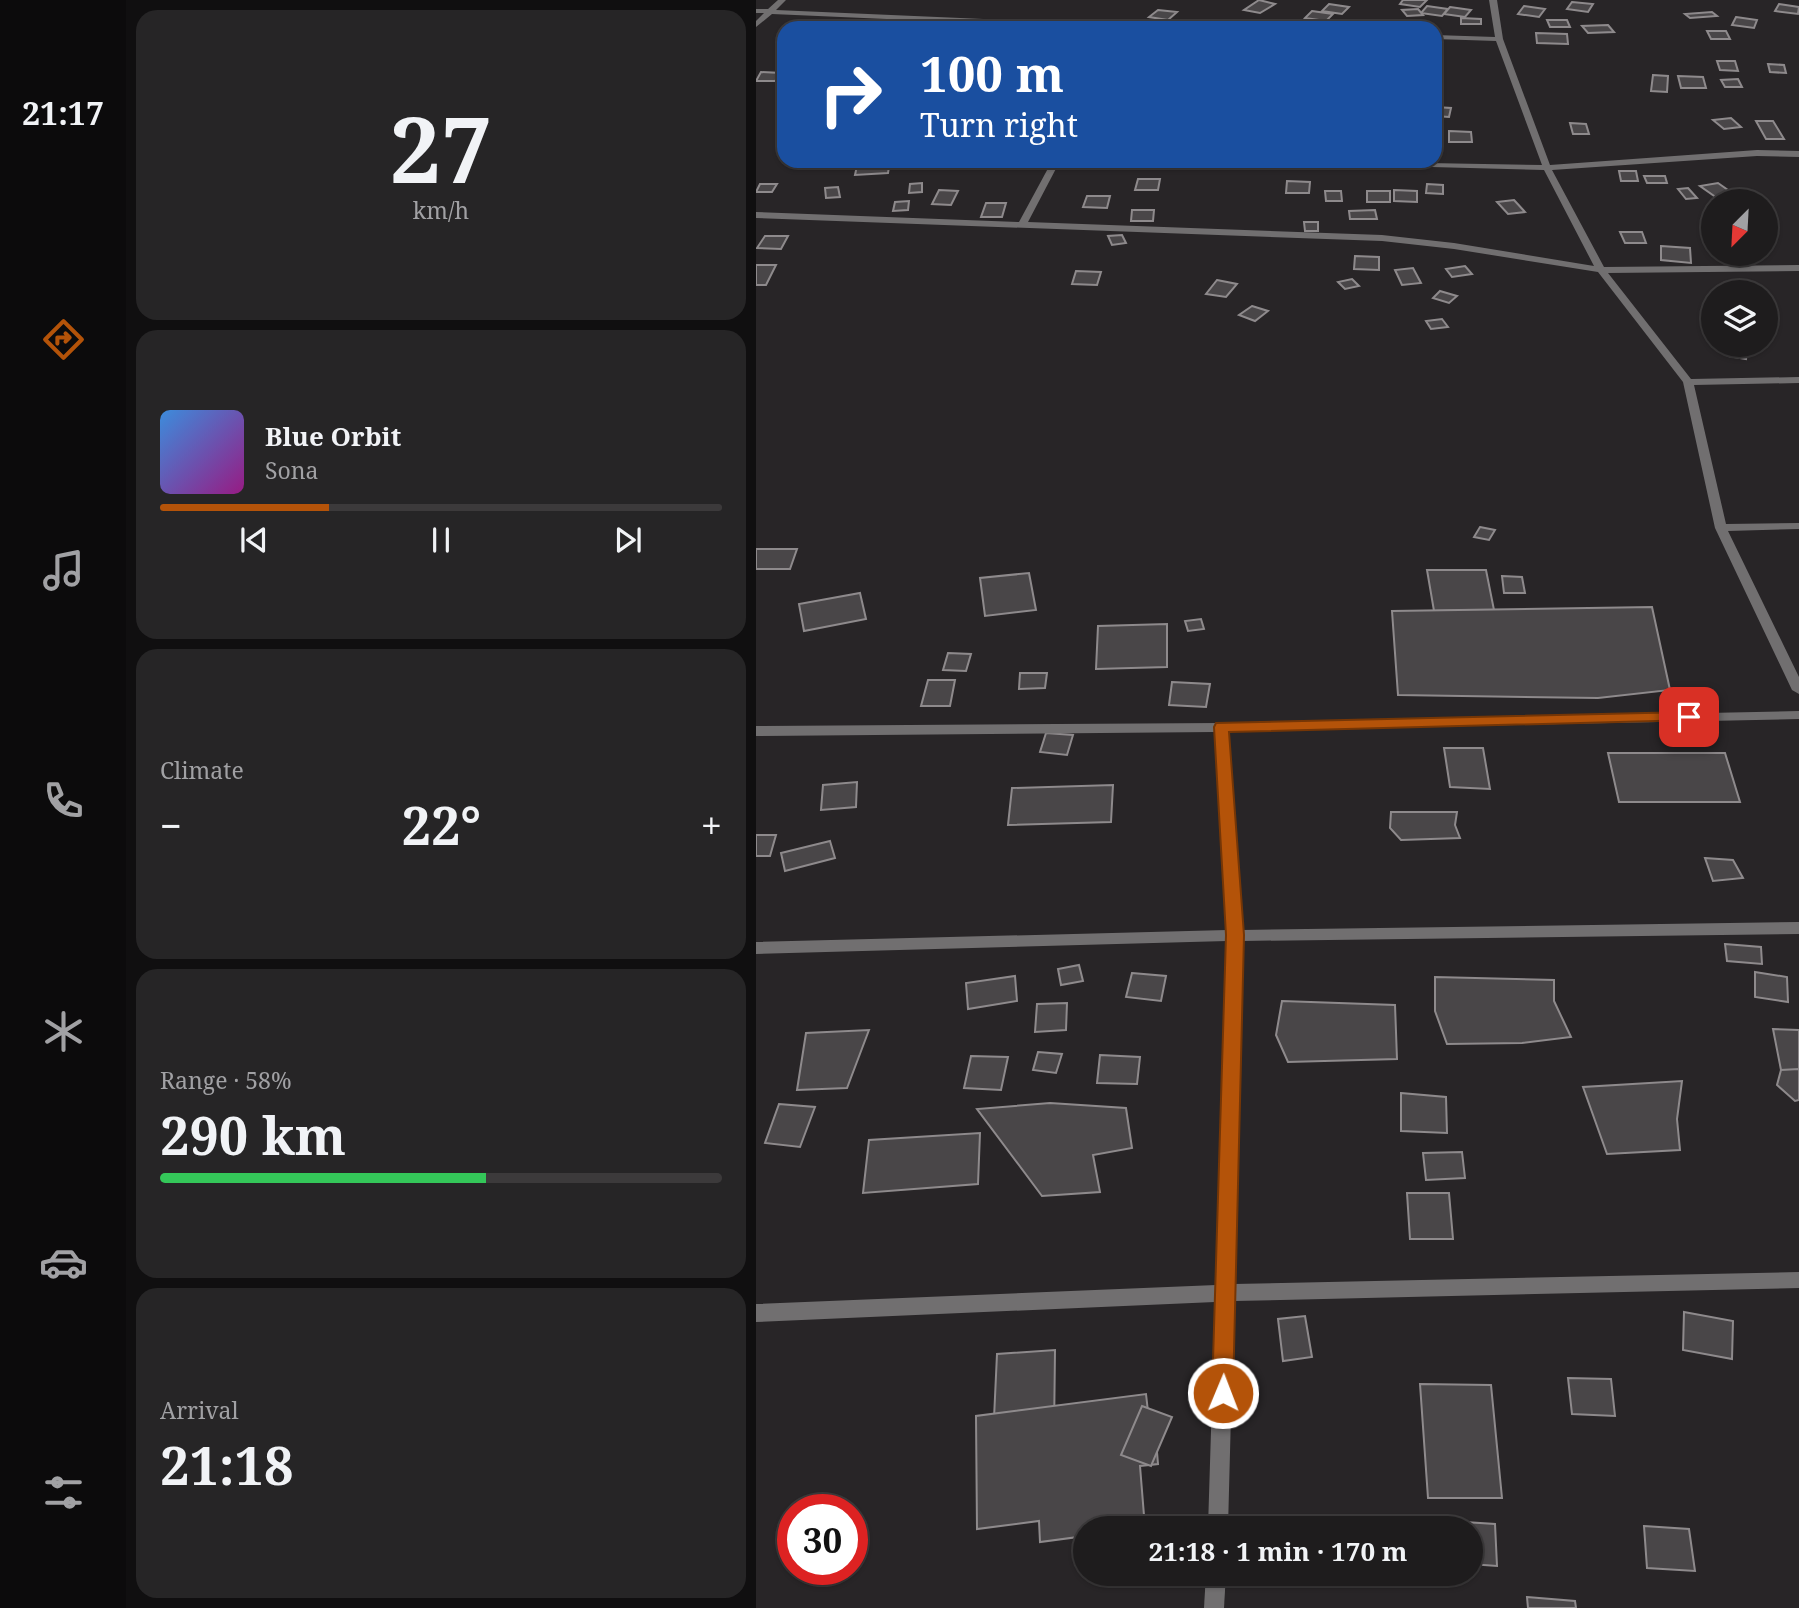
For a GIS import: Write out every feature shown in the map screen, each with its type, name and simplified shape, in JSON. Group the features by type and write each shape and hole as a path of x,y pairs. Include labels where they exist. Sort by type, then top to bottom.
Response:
{"street":[{"path":"756,24 782,0"},
{"path":"1493,0 1499,39 1547,169 1601,270 1688,382 1721,528 1799,690"},
{"path":"756,11 972,21"},
{"path":"1442,37 1499,39"},
{"path":"1442,165 1547,169 1757,153 1799,153"},
{"path":"1022,225 1052,168"},
{"path":"756,215 1382,238 1454,246 1601,270 1799,268"},
{"path":"1688,382 1799,380"},
{"path":"1721,528 1799,526"},
{"path":"756,730 1221,727 1799,715"},
{"path":"1218,1516 1235,935 1221,727"},
{"path":"756,948 1235,935 1799,928"},
{"path":"756,1313 1224,1293 1799,1280"},
{"path":"1214,1608 1215,1586"}],"building":[{"path":"1259,0 1275,4 1260,13 1244,10"},
{"path":"1403,0 1427,0 1420,7 1400,4"},
{"path":"1572,2 1593,4 1588,12 1567,9"},
{"path":"1329,4 1349,7 1342,14 1322,11"},
{"path":"1779,4 1799,7 1798,14 1775,11"},
{"path":"1427,6 1448,9 1442,16 1421,13"},
{"path":"1524,6 1545,9 1539,17 1518,14"},
{"path":"1450,7 1471,10 1465,17 1444,14"},
{"path":"1418,9 1423,15 1407,16 1402,10"},
{"path":"1158,10 1177,12 1168,20 1149,17"},
{"path":"1312,11 1333,14 1326,21 1305,18"},
{"path":"1712,12 1717,16 1690,18 1685,14"},
{"path":"1736,17 1757,20 1754,28 1732,25"},
{"path":"1461,18 1481,19 1481,24 1461,24"},
{"path":"1547,20 1567,20 1570,27 1550,27"},
{"path":"1608,25 1614,32 1588,33 1582,26"},
{"path":"1707,31 1726,31 1730,39 1711,39"},
{"path":"1536,33 1567,34 1568,44 1537,43"},
{"path":"1717,61 1735,61 1738,71 1720,70"},
{"path":"1768,64 1784,65 1786,73 1770,72"},
{"path":"761,72 777,73 775,81 756,81"},
{"path":"1653,75 1668,76 1667,92 1651,91"},
{"path":"1678,76 1703,77 1706,88 1681,88"},
{"path":"1738,79 1742,87 1725,87 1721,80"},
{"path":"1442,107 1451,108 1449,117 1442,116"},
{"path":"1731,118 1741,127 1724,129 1713,120"},
{"path":"1756,121 1773,121 1784,139 1766,139"},
{"path":"1570,123 1586,124 1589,134 1573,134"},
{"path":"1449,131 1471,132 1472,142 1449,142"},
{"path":"856,168 889,168 888,173 855,175"},
{"path":"1619,171 1636,171 1638,181 1621,181"},
{"path":"1644,176 1665,176 1667,183 1647,183"},
{"path":"1138,179 1160,179 1158,190 1135,190"},
{"path":"1287,181 1310,182 1309,193 1286,193"},
{"path":"922,183 922,192 909,193 910,184"},
{"path":"1718,183 1726,189 1704,189 1700,186"},
{"path":"760,184 777,184 772,192 756,192"},
{"path":"1427,184 1443,185 1443,194 1426,193"},
{"path":"838,187 840,197 826,198 825,188"},
{"path":"1688,188 1697,198 1686,199 1678,189"},
{"path":"939,190 958,191 951,205 932,204"},
{"path":"1394,190 1417,191 1417,202 1394,201"},
{"path":"1325,191 1341,191 1342,201 1326,201"},
{"path":"1367,191 1390,191 1390,202 1367,202"},
{"path":"1087,196 1110,196 1107,208 1083,207"},
{"path":"1514,200 1525,212 1508,214 1497,202"},
{"path":"909,201 908,210 893,211 895,202"},
{"path":"986,203 1006,203 1002,217 981,217"},
{"path":"1132,210 1154,210 1153,221 1131,221"},
{"path":"1375,210 1377,219 1350,219 1349,211"},
{"path":"1304,222 1318,222 1318,231 1305,231"},
{"path":"1620,232 1642,232 1646,243 1625,243"},
{"path":"1122,235 1126,243 1112,245 1108,236"},
{"path":"765,236 788,236 781,249 757,248"},
{"path":"1661,246 1690,248 1691,263 1661,260"},
{"path":"1355,256 1379,257 1379,270 1354,269"},
{"path":"756,265 776,265 766,285 756,285"},
{"path":"1465,266 1472,274 1452,277 1446,269"},
{"path":"1413,268 1421,283 1402,285 1395,270"},
{"path":"1076,271 1101,272 1097,285 1072,284"},
{"path":"1352,279 1359,286 1345,289 1338,282"},
{"path":"1217,280 1237,284 1226,297 1206,294"},
{"path":"1440,291 1457,296 1449,303 1433,298"},
{"path":"1252,306 1268,311 1255,321 1239,315"},
{"path":"1442,319 1448,327 1431,329 1426,321"},
{"path":"1480,527 1495,530 1489,540 1474,537"},
{"path":"756,549 797,549 790,569 756,569"},
{"path":"1427,570 1486,570 1494,610 1434,611"},
{"path":"1029,573 1036,610 985,616 980,578"},
{"path":"1502,576 1522,577 1525,593 1504,593"},
{"path":"860,593 866,619 804,631 799,604"},
{"path":"1652,607 1670,690 1598,698 1398,695 1392,611"},
{"path":"1201,619 1204,629 1188,631 1185,621"},
{"path":"1167,624 1167,667 1096,669 1098,626"},
{"path":"948,653 971,654 966,671 943,670"},
{"path":"1020,673 1047,673 1045,688 1019,689"},
{"path":"928,680 955,680 950,706 921,706"},
{"path":"1172,682 1210,684 1206,707 1169,705"},
{"path":"1046,733 1073,735 1067,755 1040,752"},
{"path":"1444,748 1483,748 1490,789 1450,787"},
{"path":"1608,753 1725,753 1740,802 1619,802"},
{"path":"857,782 856,807 821,810 823,785"},
{"path":"1113,785 1111,822 1008,825 1012,788"},
{"path":"1391,812 1457,812 1455,825 1460,838 1401,840 1390,828"},
{"path":"756,835 776,835 770,856 756,856"},
{"path":"830,841 835,858 785,871 781,853"},
{"path":"1705,858 1733,860 1743,878 1713,881"},
{"path":"1725,944 1761,947 1762,964 1727,961"},
{"path":"1079,965 1083,981 1061,985 1058,969"},
{"path":"1755,972 1787,977 1788,1002 1755,997"},
{"path":"1132,973 1166,976 1161,1001 1126,997"},
{"path":"1015,976 1017,1001 968,1009 966,983"},
{"path":"1435,977 1554,980 1554,1001 1571,1037 1522,1043 1447,1044 1435,1011"},
{"path":"1282,1001 1395,1005 1397,1059 1288,1062 1276,1035"},
{"path":"1067,1003 1066,1030 1035,1032 1037,1004"},
{"path":"1773,1029 1799,1030 1799,1071 1781,1070"},
{"path":"869,1030 847,1088 797,1090 806,1033"},
{"path":"1038,1052 1062,1054 1056,1073 1033,1070"},
{"path":"1100,1055 1140,1057 1137,1084 1097,1083"},
{"path":"971,1056 1008,1057 1001,1090 964,1088"},
{"path":"1799,1069 1799,1100 1795,1101 1777,1085 1781,1070"},
{"path":"1682,1081 1677,1119 1680,1150 1607,1154 1583,1087"},
{"path":"1401,1093 1446,1097 1447,1133 1401,1131"},
{"path":"1050,1103 1126,1108 1132,1148 1093,1155 1100,1192 1042,1196 977,1109"},
{"path":"779,1104 815,1107 800,1147 765,1143"},
{"path":"980,1133 978,1184 863,1193 869,1140"},
{"path":"1462,1152 1465,1178 1426,1180 1423,1153"},
{"path":"1407,1193 1449,1193 1453,1239 1410,1239"},
{"path":"1684,1312 1733,1321 1732,1359 1683,1350"},
{"path":"1305,1316 1312,1357 1283,1361 1278,1319"},
{"path":"1055,1350 1054,1434 993,1440 997,1354"},
{"path":"1568,1378 1611,1379 1615,1416 1572,1414"},
{"path":"1420,1384 1491,1385 1502,1498 1428,1498"},
{"path":"1146,1394 1150,1429 1155,1428 1158,1464 1140,1466 1144,1516 1073,1516 1073,1538 1040,1542 1039,1521 977,1529 976,1416"},
{"path":"1142,1406 1172,1417 1151,1466 1121,1455"},
{"path":"1483,1523 1495,1524 1497,1566 1483,1565"},
{"path":"1644,1526 1689,1529 1695,1571 1647,1568"},
{"path":"1527,1597 1575,1601 1576,1608 1528,1608"}],"route":[{"path":"1223,1393 1235,935 1221,727 1689,717"}]}
